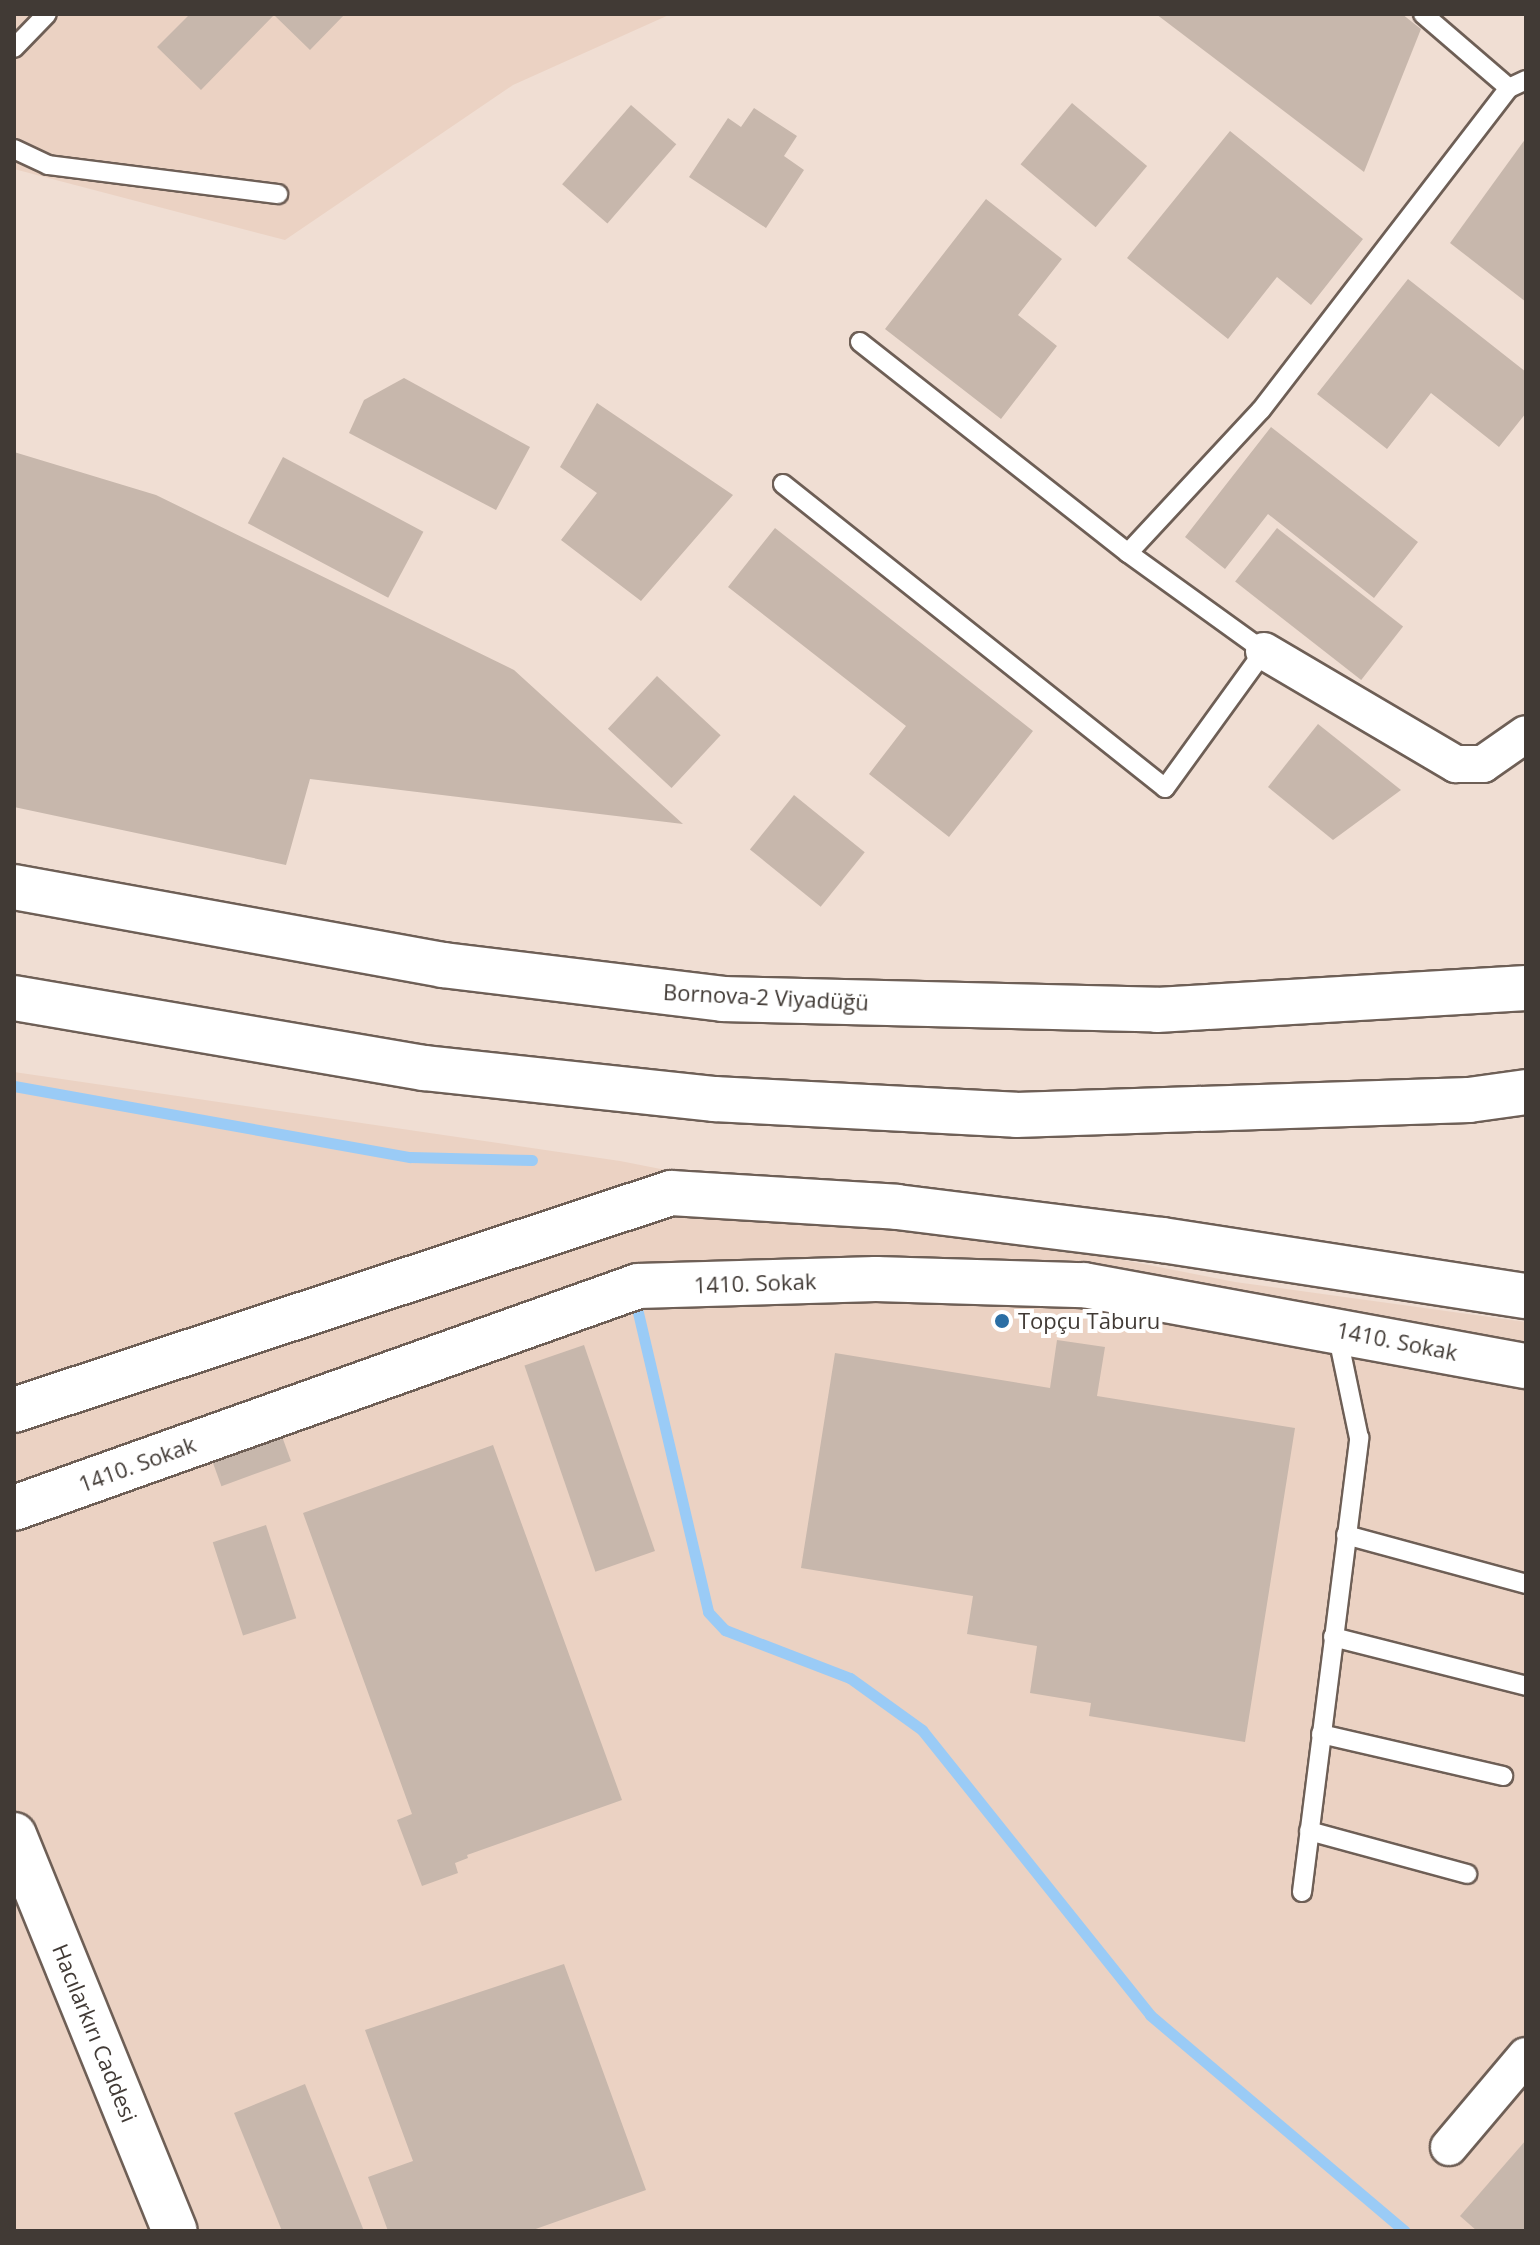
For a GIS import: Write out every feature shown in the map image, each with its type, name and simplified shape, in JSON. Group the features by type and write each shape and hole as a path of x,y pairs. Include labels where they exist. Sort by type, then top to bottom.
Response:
{"main road":[{"name":"Bornova-2 Viyadüğü","path":"14,887 443,965 722,999 1157,1010 1526,988"},
{"path":"14,998 424,1068 714,1099 1016,1115 1469,1100 1526,1092"},
{"path":"14,1410 671,1193 897,1207 1163,1240 1526,1296"},
{"name":"1410. Sokak","path":"14,1508 638,1286 876,1279 1084,1285 1526,1366"},
{"name":"Hacılarkırı Caddesi","path":"14,1835 175,2231"}],"street":[{"path":"1264,651 1456,764 1483,764 1526,734"},
{"path":"1449,2147 1526,2056"}],"lane":[{"path":"14,48 47,14"},
{"path":"1128,553 1261,410 1518,84 1423,14"},
{"path":"14,149 48,165 278,194"},
{"path":"783,484 1165,788 1264,651 1128,553 860,342"},
{"path":"1302,1892 1359,1438 1337,1330"},
{"path":"1346,1535 1526,1584"},
{"path":"1333,1637 1526,1686"},
{"path":"1321,1734 1503,1776"},
{"path":"1309,1831 1467,1874"}],"shaded area":[{"path":"14,14 671,14 513,85 285,240 14,169"},
{"path":"14,1072 620,1161 1235,1282 1526,1322 1526,2231 14,2231"}],"building":[{"path":"190,14 345,14 310,50 274,15 201,90 157,47"},
{"path":"1156,14 1402,14 1421,29 1364,172"},
{"path":"1072,103 1147,166 1096,227 1021,164"},
{"path":"631,105 676,144 607,224 562,184"},
{"path":"754,108 797,136 784,156 804,170 766,228 689,177 728,118 741,127"},
{"path":"1230,131 1363,239 1311,305 1277,277 1228,339 1127,258"},
{"path":"1526,138 1526,302 1450,243"},
{"path":"986,199 1062,259 1018,315 1057,346 1001,419 885,329"},
{"path":"1408,279 1526,372 1526,413 1499,447 1431,393 1387,449 1317,394"},
{"path":"404,378 530,447 496,510 349,433 364,400"},
{"path":"597,403 733,495 641,601 561,540 597,493 560,467"},
{"path":"1271,427 1418,542 1374,598 1268,514 1225,569 1185,537"},
{"path":"14,452 156,495 514,670 683,824 310,779 286,865 14,807"},
{"path":"283,457 423,532 388,598 248,523"},
{"path":"775,528 1033,731 949,837 869,774 906,726 728,587"},
{"path":"1277,528 1403,627 1361,680 1235,582"},
{"path":"657,676 721,735 672,788 608,729"},
{"path":"1318,724 1401,790 1333,840 1268,787"},
{"path":"794,795 865,852 821,907 750,849"},
{"path":"1057,1340 1105,1347 1097,1396 1295,1428 1245,1742 1089,1716 1091,1703 1030,1693 1037,1646 967,1634 973,1596 801,1568 835,1353 1050,1388"},
{"path":"584,1345 655,1551 595,1572 524,1366"},
{"path":"279,1428 291,1461 221,1486 209,1453"},
{"path":"493,1445 622,1800 467,1855 468,1858 455,1863 458,1873 422,1886 397,1820 412,1814 303,1513"},
{"path":"266,1525 296,1618 243,1636 213,1542"},
{"path":"564,1964 646,2190 530,2231 388,2231 368,2177 413,2161 365,2030"},
{"path":"305,2084 364,2231 282,2231 234,2113"},
{"path":"1526,2140 1526,2231 1477,2231 1460,2216"}],"waterway":[{"path":"14,1086 410,1157 532,1160"},
{"path":"636,1304 708,1612 725,1630 850,1678 922,1730 1150,2015 1405,2231"}],"place":[{"name":"Topçu Taburu","path":"1002,1321"}]}
